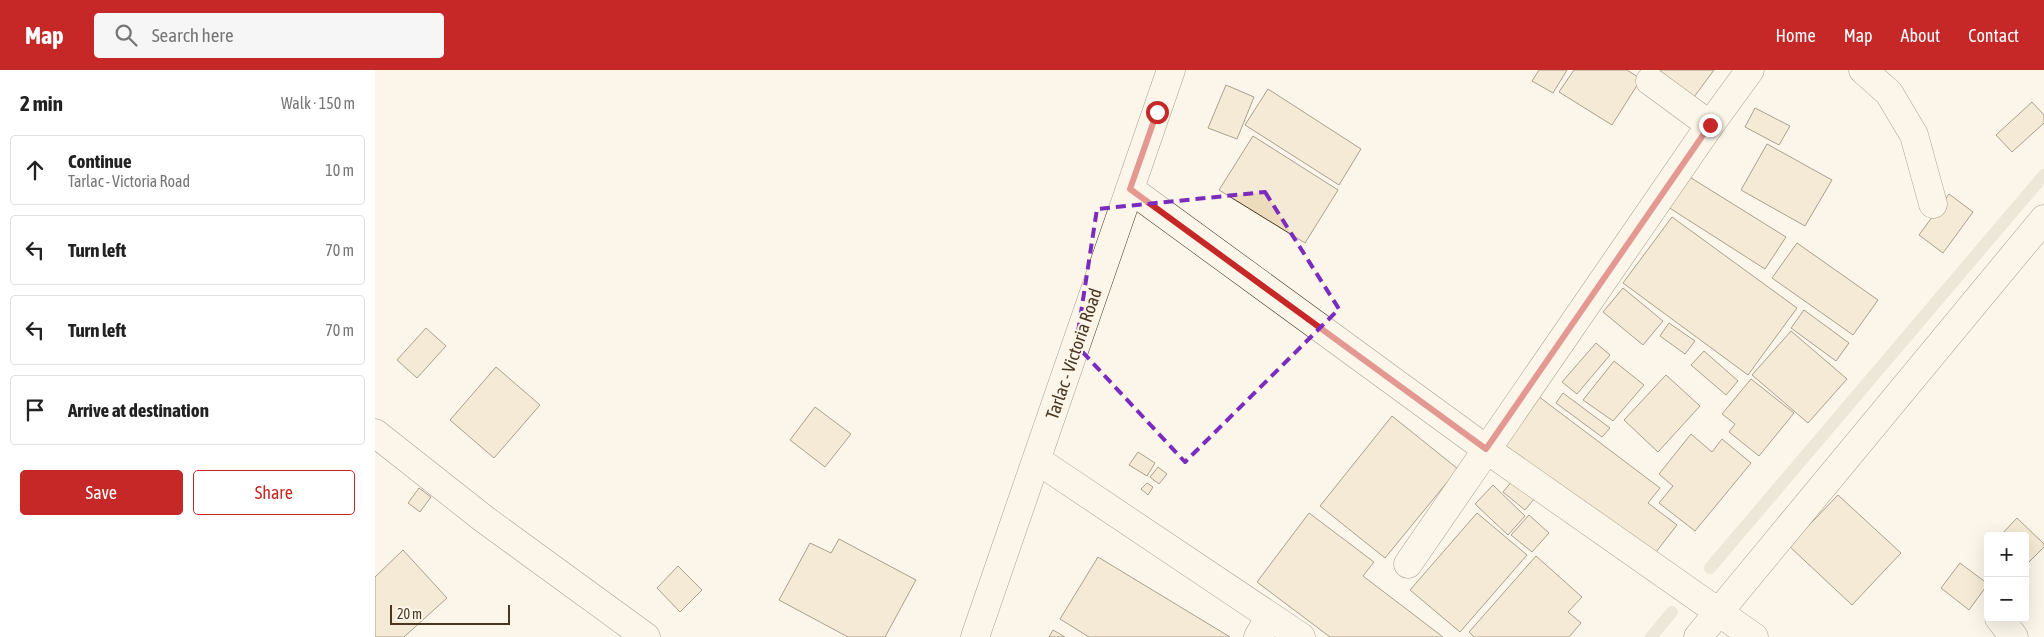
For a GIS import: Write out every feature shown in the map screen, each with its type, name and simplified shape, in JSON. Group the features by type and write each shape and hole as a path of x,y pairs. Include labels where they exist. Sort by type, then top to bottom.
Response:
{"main road":[{"name":"Tarlac - Victoria Road","path":"975,637 1171,70"},
{"path":"1408,564 1710,125 1750,70"},
{"path":"1863,70 1889,93 1914,134 1933,204"},
{"path":"1650,81 1710,125"},
{"path":"1130,189 1486,449 1754,637"},
{"path":"1698,637 2044,219"},
{"path":"375,433 483,519 646,637"},
{"path":"1037,460 1264,627 1301,637"},
{"path":"2001,622 2014,637"}],"highlighted area":[{"path":"1265,192 1339,309 1185,462 1076,345 1097,209"}],"building":[{"path":"1539,70 1567,70 1553,93 1532,81"},
{"path":"1574,70 1627,70 1641,79 1612,125 1559,92"},
{"path":"1659,70 1714,70 1694,97"},
{"path":"1226,85 1254,97 1237,139 1208,128"},
{"path":"1268,89 1361,149 1339,185 1245,125"},
{"path":"2032,102 2044,115 2044,123 2012,152 1996,135"},
{"path":"1755,108 1790,126 1779,145 1745,127"},
{"path":"1253,136 1338,190 1305,243 1219,190"},
{"path":"1767,144 1832,180 1805,226 1741,190"},
{"path":"1688,176 1786,237 1765,269 1668,207"},
{"path":"1949,194 1973,212 1943,253 1919,235"},
{"path":"1672,217 1797,308 1748,375 1623,283"},
{"path":"1797,243 1878,300 1853,335 1772,278"},
{"path":"1623,288 1663,321 1643,345 1603,312"},
{"path":"1804,310 1849,343 1836,361 1791,328"},
{"path":"1669,323 1695,341 1685,354 1660,336"},
{"path":"426,328 446,346 417,378 397,360"},
{"path":"1791,331 1847,379 1808,423 1752,375"},
{"path":"1596,343 1610,355 1577,394 1562,382"},
{"path":"1704,351 1738,381 1726,395 1691,365"},
{"path":"1614,361 1644,385 1613,421 1583,400"},
{"path":"496,367 540,405 494,458 450,420"},
{"path":"1666,375 1700,406 1658,452 1624,420"},
{"path":"1751,379 1794,413 1759,456 1729,432 1735,424 1722,414"},
{"path":"1563,393 1610,428 1602,437 1556,403"},
{"path":"1538,396 1660,488 1648,503 1677,525 1649,561 1499,447"},
{"path":"815,407 851,434 825,467 790,440"},
{"path":"1392,416 1458,469 1385,558 1320,506"},
{"path":"1691,434 1712,452 1722,439 1751,463 1695,531 1659,503 1673,486 1659,474"},
{"path":"1138,452 1155,463 1147,476 1129,465"},
{"path":"1158,467 1167,474 1159,484 1150,477"},
{"path":"1518,474 1540,492 1525,510 1503,492"},
{"path":"1147,483 1153,487 1148,495 1141,489"},
{"path":"1493,485 1525,516 1508,535 1475,504"},
{"path":"419,488 431,497 420,512 408,503"},
{"path":"1838,495 1901,553 1852,605 1789,546"},
{"path":"1309,513 1374,562 1363,576 1443,637 1330,637 1257,582"},
{"path":"1477,513 1527,555 1460,632 1410,590"},
{"path":"1529,515 1549,533 1532,552 1511,535"},
{"path":"2017,518 2044,544 2044,547 2029,562 2029,532 2004,532"},
{"path":"839,539 916,580 885,637 848,637 779,600 810,543 831,553"},
{"path":"403,550 447,598 404,637 375,637 375,577"},
{"path":"1536,556 1582,597 1568,612 1581,623 1569,637 1474,637 1469,632"},
{"path":"1098,557 1230,637 1089,637 1060,619"},
{"path":"1960,563 1984,581 1984,589 1969,610 1941,588"},
{"path":"678,566 702,590 680,612 657,588"},
{"path":"1053,630 1065,637 1049,637"}],"waterway":[{"path":"1710,568 2044,175"},
{"path":"1651,637 1672,612"}],"route":[{"path":"1157,112 1130,189 1486,449 1710,125"}]}
